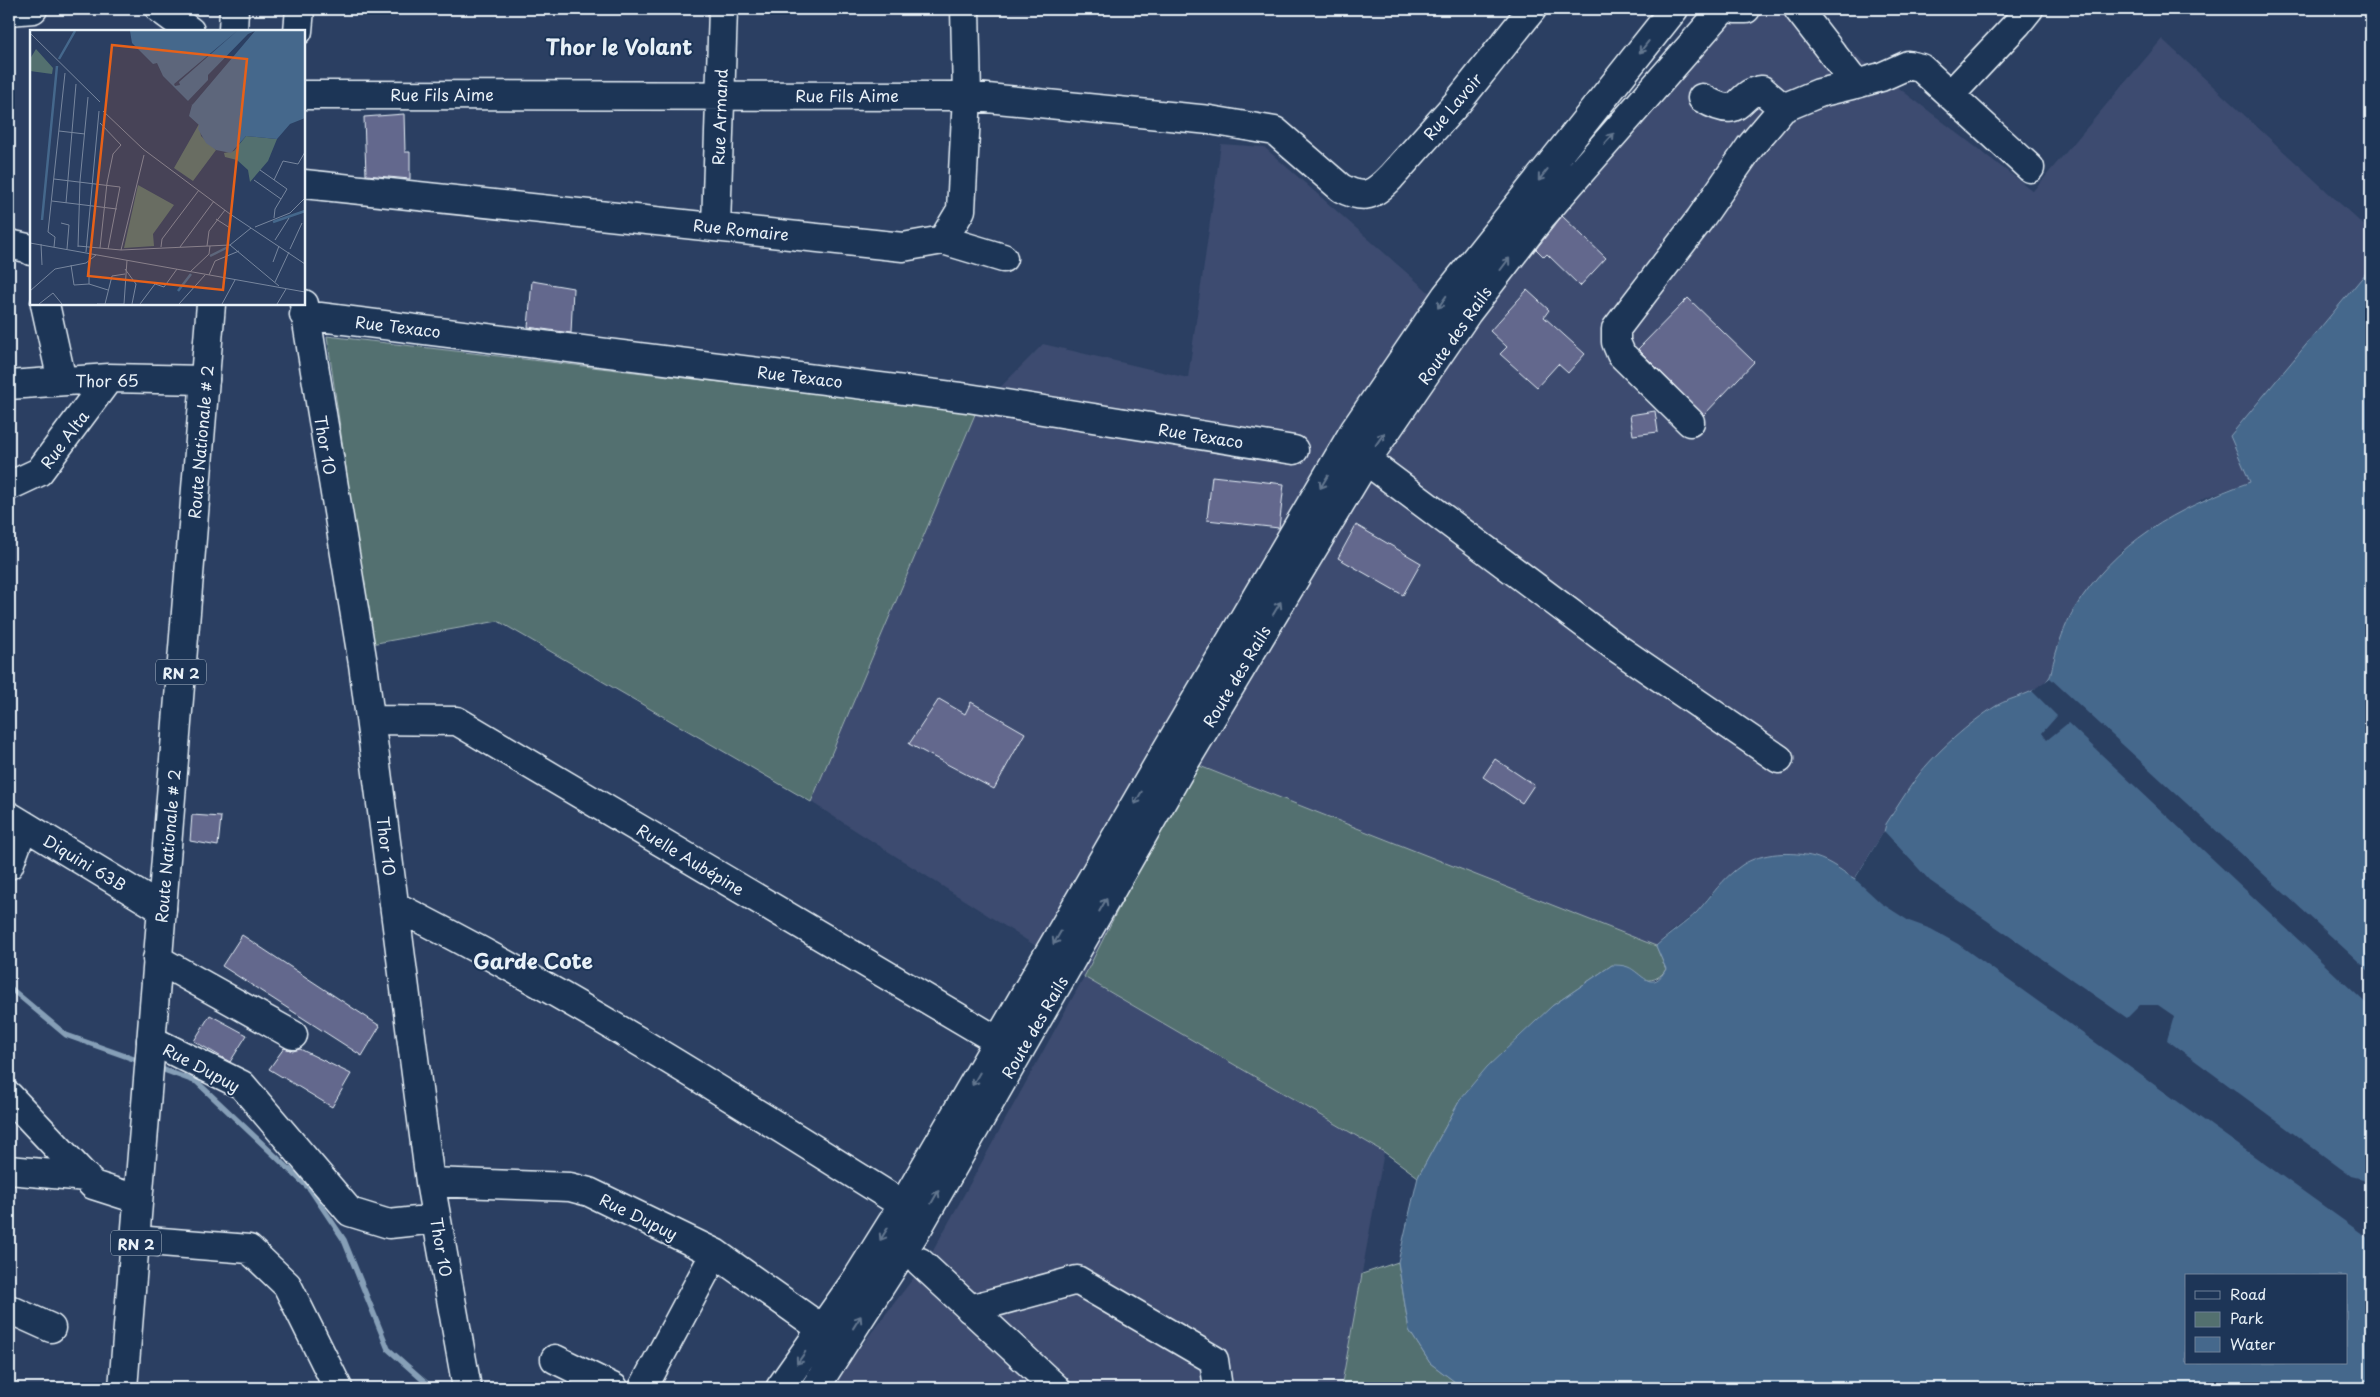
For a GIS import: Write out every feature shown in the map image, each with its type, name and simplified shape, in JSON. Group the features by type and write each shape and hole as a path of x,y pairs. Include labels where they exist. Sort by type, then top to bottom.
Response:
{"street":[{"path":"9,11 33,9"},
{"path":"160,9 189,30"},
{"path":"233,30 234,9"},
{"path":"298,30 300,9"},
{"name":"Rue Armand","path":"716,226 722,9"},
{"path":"965,9 967,96 961,210 943,240 1004,258"},
{"name":"Rue Lavoir","path":"1366,196 1380,188 1457,103 1532,9"},
{"name":"Route des Rails","path":"780,1388 858,1277 902,1205 1354,431 1446,296 1674,9"},
{"name":"Route des Rails","path":"815,1388 919,1226 1180,770 1365,462 1467,313 1542,216 1723,9"},
{"path":"1735,9 1746,9"},
{"path":"1798,9 1856,84"},
{"path":"1950,95 2018,24 2029,9"},
{"path":"1690,422 1621,354 1616,342 1616,329 1700,219 1750,147 1783,108 1805,98 1881,77 1908,65 1921,68 2030,168"},
{"path":"1702,98 1719,108 1736,107 1756,90 1762,90 1783,108"},
{"name":"Rue Fils Aime","path":"305,95 720,94 967,96 1210,120 1275,131 1340,188 1352,194 1366,196"},
{"name":"Rue Romaire","path":"305,184 903,247 943,240"},
{"path":"9,244 30,250"},
{"path":"45,305 62,381"},
{"name":"Route Nationale # 2","path":"123,1388 136,1240 136,1200 147,1099 150,1040 211,305"},
{"name":"Rue Texaco","path":"304,309 958,397 1294,450"},
{"name":"Thor 10","path":"304,309 372,720 430,1182 467,1388"},
{"name":"Thor 65","path":"9,384 109,378 205,380"},
{"name":"Rue Alta","path":"9,486 39,472 109,378"},
{"path":"1376,467 1617,648 1779,759"},
{"name":"Ruelle Aubépine","path":"372,720 457,721 998,1041"},
{"path":"9,865 16,820"},
{"name":"Diquini 63B","path":"16,820 162,909"},
{"path":"395,906 464,941 691,1072 902,1205"},
{"path":"157,959 293,1035"},
{"name":"Rue Dupuy","path":"150,1040 242,1085 350,1212 389,1224 436,1219"},
{"path":"9,1096 93,1185 136,1200"},
{"path":"9,1170 86,1178"},
{"name":"Rue Dupuy","path":"430,1182 580,1188 715,1253 822,1329"},
{"path":"136,1240 249,1249 287,1285 338,1388"},
{"path":"643,1388 715,1253"},
{"path":"920,1262 1056,1388"},
{"path":"970,1309 1077,1280 1214,1360 1218,1388"},
{"path":"9,1309 51,1328"},
{"path":"556,1359 614,1388"}],"shaded area":[{"path":"1720,9 1796,9 2033,191 2162,39 2371,232 2371,267 2230,436 2250,482 2204,498 2120,552 2072,612 2054,659 2050,678 2032,691 1997,706 1959,733 1918,775 1886,824 1884,831 1855,879 1843,870 1714,890 1696,913 1656,946 1192,763 1084,977 811,802 976,412 1043,344 1188,378 1221,144 1264,147 1465,324"},
{"path":"1084,977 1384,1152 1341,1388 833,1388 851,1359 929,1258"}],"green space":[{"path":"327,336 976,412 811,802 498,621 371,644"},
{"path":"1192,763 1656,946 1666,969 1657,978 1645,980 1637,973 1612,965 1552,1006 1461,1098 1418,1177 1384,1152 1084,977"},
{"path":"1398,1262 1409,1330 1430,1363 1463,1388 1341,1388 1362,1274"}],"water":[{"path":"2371,267 2371,1388 1463,1388 1430,1363 1409,1330 1398,1262 1418,1177 1461,1098 1487,1067 1552,1006 1612,965 1628,967 1651,981 1661,977 1666,969 1656,946 1697,912 1718,887 1742,865 1768,855 1787,853 1806,855 1826,861 1855,879 1884,832 1886,824 1917,777 1933,758 1975,720 1996,706 2037,688 2049,678 2060,642 2073,611 2090,586 2108,565 2150,530 2172,516 2223,492 2250,482 2230,436"}],"pier":[{"path":"2050,678 2371,973 2371,1008 2068,723 2047,740 2042,733 2057,716 2032,691"},
{"path":"1884,831 1930,881 2127,1018 2140,1005 2158,1005 2174,1016 2167,1040 2351,1176 2371,1181 2371,1240 1958,944 1931,929 1909,921 1881,903 1855,879"}],"building":[{"path":"404,114 405,152 410,152 410,179 366,175 364,117"},
{"path":"1562,216 1606,258 1580,286 1547,254 1544,257 1536,249"},
{"path":"532,281 573,288 571,333 528,327"},
{"path":"1527,290 1549,310 1544,317 1585,354 1568,373 1558,364 1537,387 1500,354 1507,347 1490,331"},
{"path":"1688,298 1754,362 1704,415 1638,349"},
{"path":"1655,411 1658,432 1633,435 1630,415"},
{"path":"1212,476 1284,484 1279,528 1207,520"},
{"path":"1356,525 1421,563 1403,595 1338,558"},
{"path":"939,699 965,714 971,702 1025,733 994,789 909,744"},
{"path":"1495,759 1534,785 1522,803 1483,777"},
{"path":"192,815 221,817 218,846 190,841"},
{"path":"242,935 380,1026 362,1056 222,966"},
{"path":"210,1015 247,1035 230,1062 194,1041"},
{"path":"284,1048 293,1051 300,1049 351,1074 332,1107 269,1069"}],"waterway":[{"path":"9,987 66,1035 142,1062"},
{"path":"156,1067 197,1082 310,1189 344,1240 388,1349 432,1388"}],"district":[{"name":"Thor le Volant","path":"619,46"},
{"name":"Garde Cote","path":"533,960"}]}
